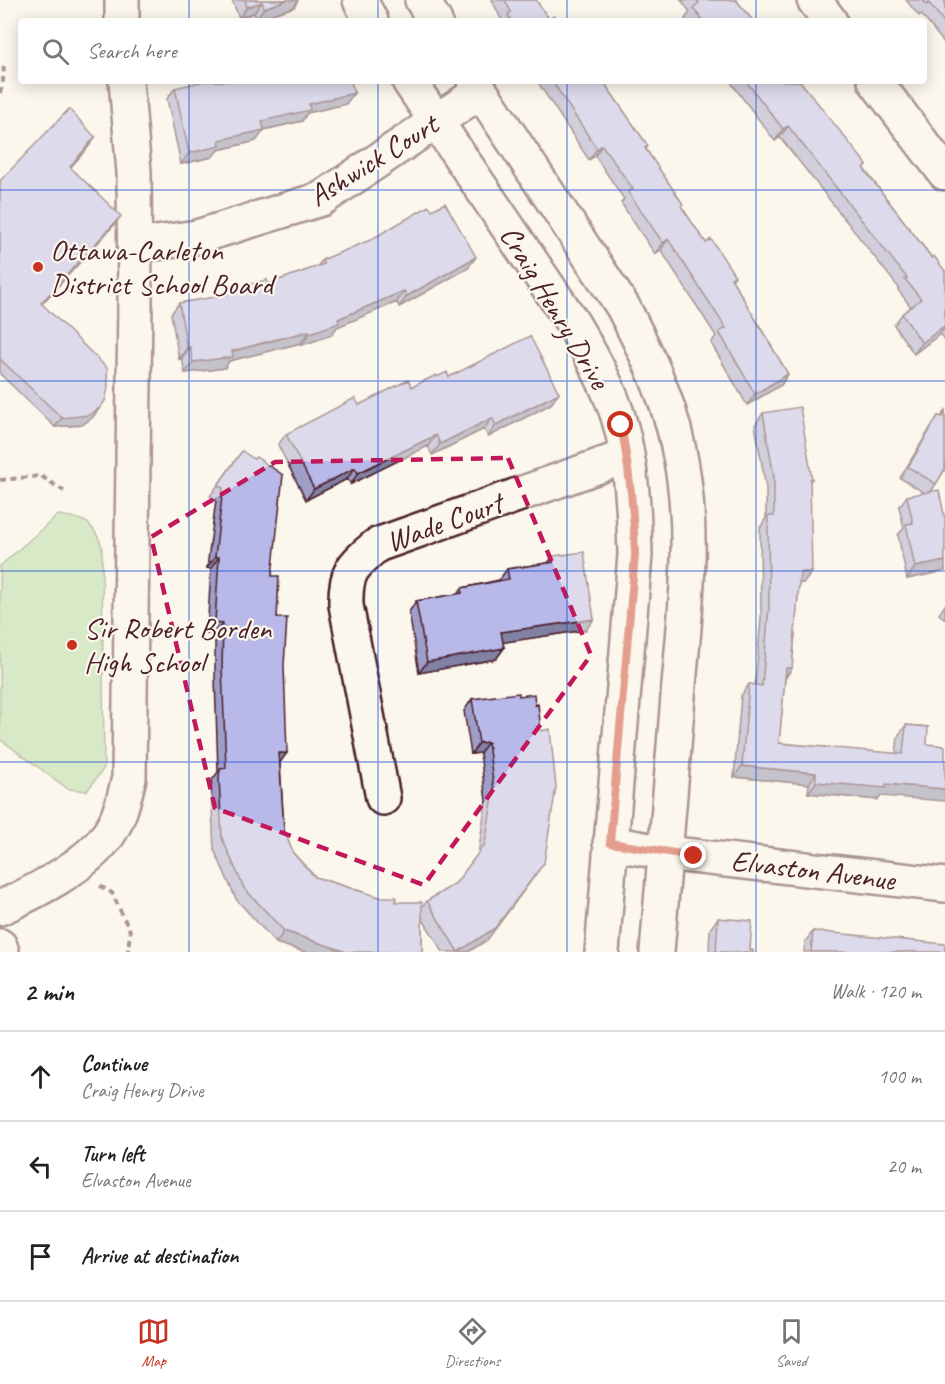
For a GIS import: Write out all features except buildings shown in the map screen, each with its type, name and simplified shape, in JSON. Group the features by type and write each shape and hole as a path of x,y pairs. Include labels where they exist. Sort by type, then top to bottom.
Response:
{"street":[{"path":"122,0 123,18"},
{"path":"360,0 369,18"},
{"path":"422,0 433,18"},
{"path":"814,0 828,18"},
{"path":"0,908 28,895 76,865 107,836 121,811 129,778 135,303 134,172 126,84"},
{"name":"Craig Henry Drive","path":"411,84 570,319 590,352 621,425 634,517 634,566 602,952"},
{"path":"877,84 945,173"},
{"name":"Craig Henry Drive","path":"477,86 623,307 658,383 679,447 689,557 657,952"},
{"name":"Ashwick Court","path":"156,243 196,237 321,199 438,121 477,86"},
{"name":"Wade Court","path":"383,798 346,604 346,582 354,567 377,545 627,456"},
{"name":"Elvaston Avenue","path":"610,843 666,853 945,885"},
{"path":"0,946 2,952"}],"path":[{"path":"0,93 4,65"},
{"path":"0,480 40,476 64,491"},
{"path":"92,881 112,893 130,931 128,952"}],"highlighted area":[{"path":"508,458 591,655 424,885 215,808 151,537 275,462"}],"green space":[{"path":"58,515 86,522 95,531 102,546 104,768 87,791 68,789 0,739 0,566"}],"place":[{"name":"Ottawa-Carleton District School Board","path":"38,267"},
{"name":"Sir Robert Borden High School","path":"72,645"}],"route":[{"path":"621,425 634,517 635,555 610,843 694,856"}]}
